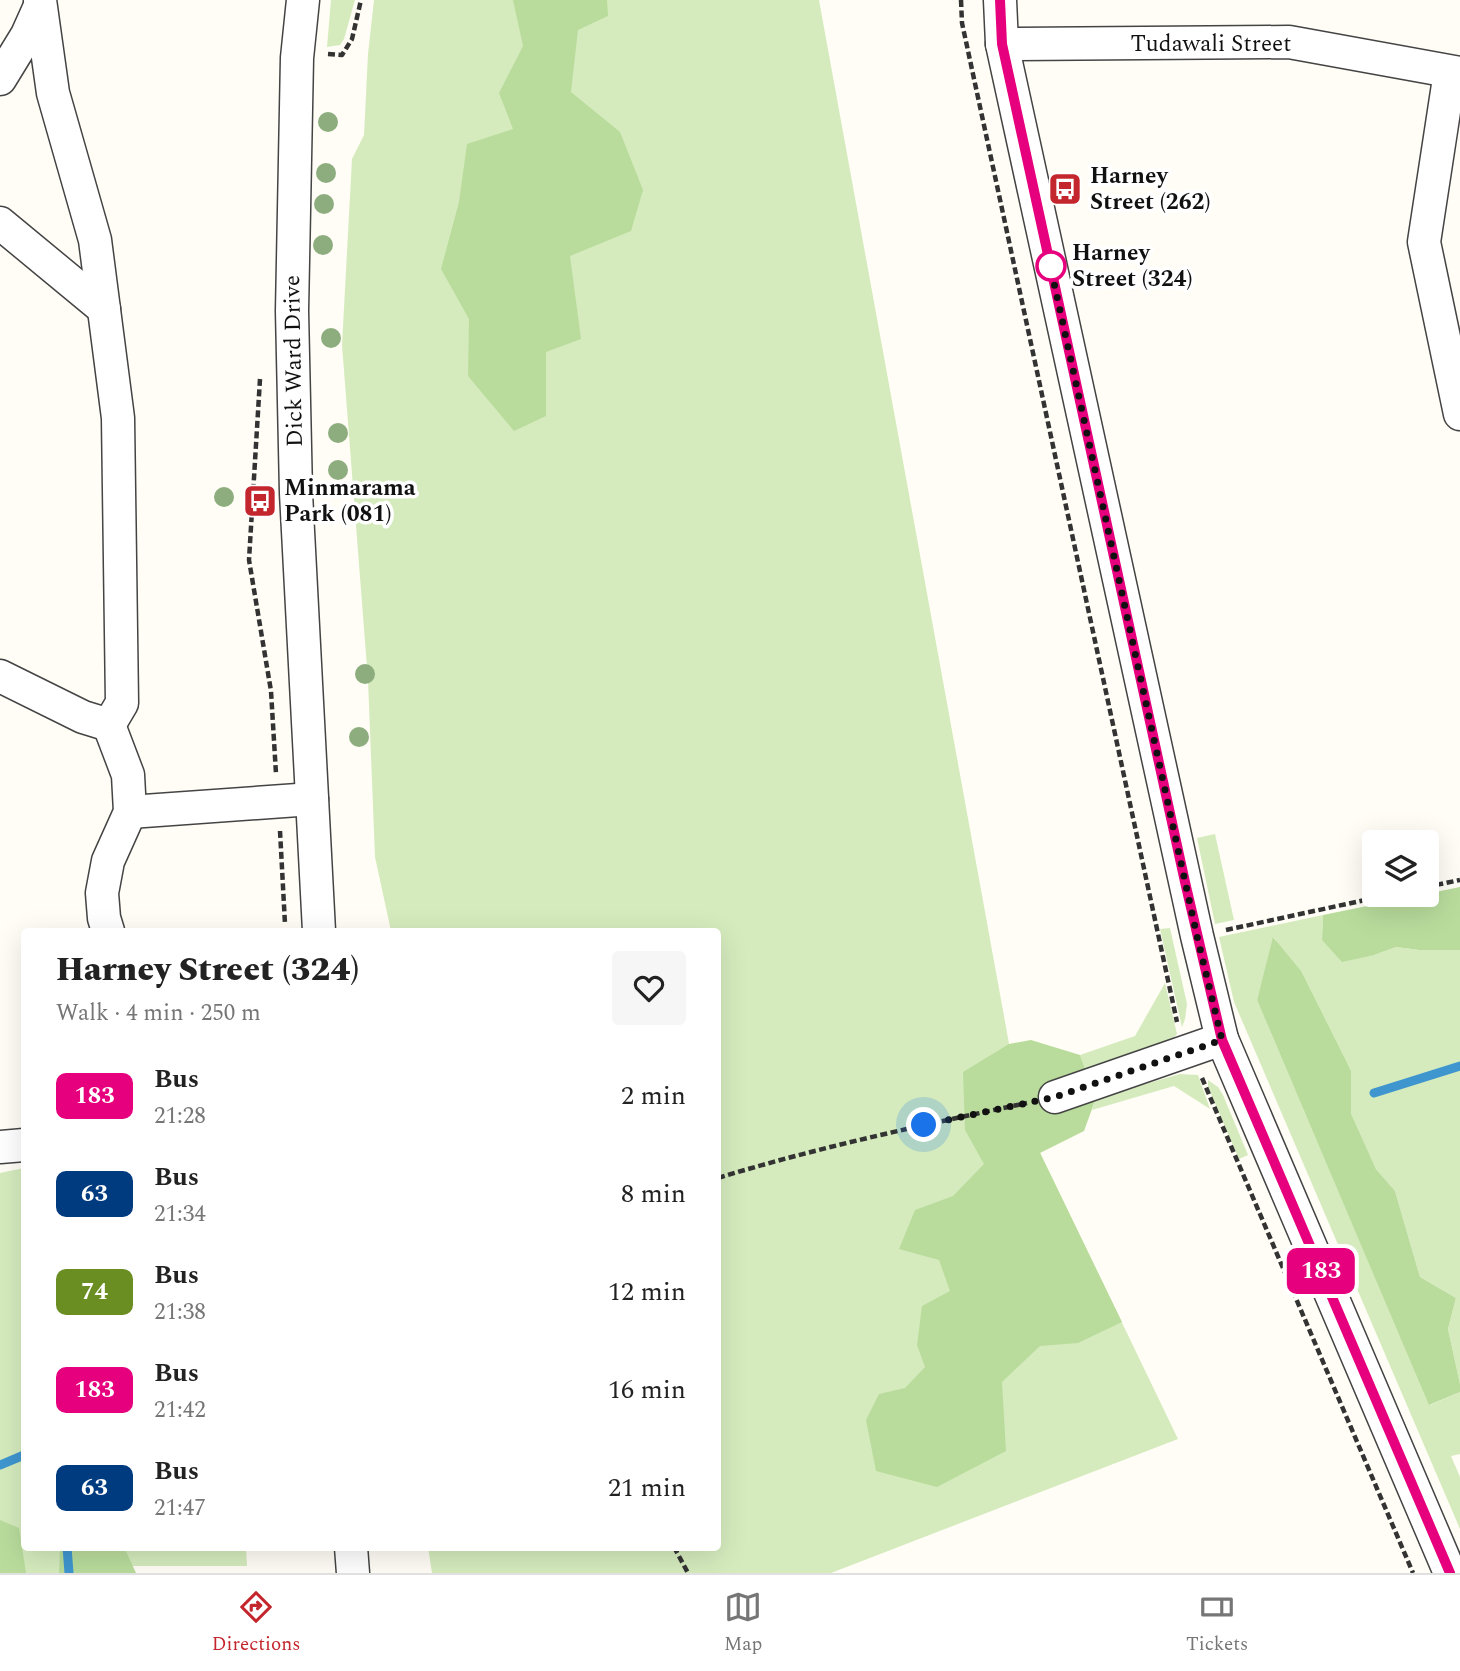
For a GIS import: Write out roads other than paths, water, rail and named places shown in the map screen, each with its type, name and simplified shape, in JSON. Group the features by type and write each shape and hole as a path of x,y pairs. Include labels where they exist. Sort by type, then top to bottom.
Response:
{"street":[{"name":"Dick Ward Drive","path":"303,0 297,58 292,311 296,494 319,928"},
{"path":"1000,0 1002,44 1222,1040 1450,1573"},
{"path":"0,79 27,35 40,3"},
{"path":"40,3 53,93 96,240 118,418 122,703 109,725"},
{"name":"Tudawali Street","path":"1002,44 1289,42 1455,72"},
{"path":"1455,72 1424,242 1460,414"},
{"path":"0,223 104,309"},
{"path":"0,676 83,717 109,725"},
{"path":"107,928 102,894 108,861 130,812 128,775 109,725"},
{"path":"130,812 312,799"},
{"path":"1055,1097 1222,1040"},
{"path":"0,1147 21,1145"},
{"path":"351,1551 353,1573"}],"waterway":[{"path":"1374,1093 1460,1066"},
{"path":"0,1465 21,1456"},
{"path":"67,1551 69,1573"}],"place":[{"name":"Harney Street (262)","path":"1065,189"},
{"name":"Harney Street (324)","path":"1051,266"},
{"name":"Minmarama Park (081)","path":"260,501"}]}
